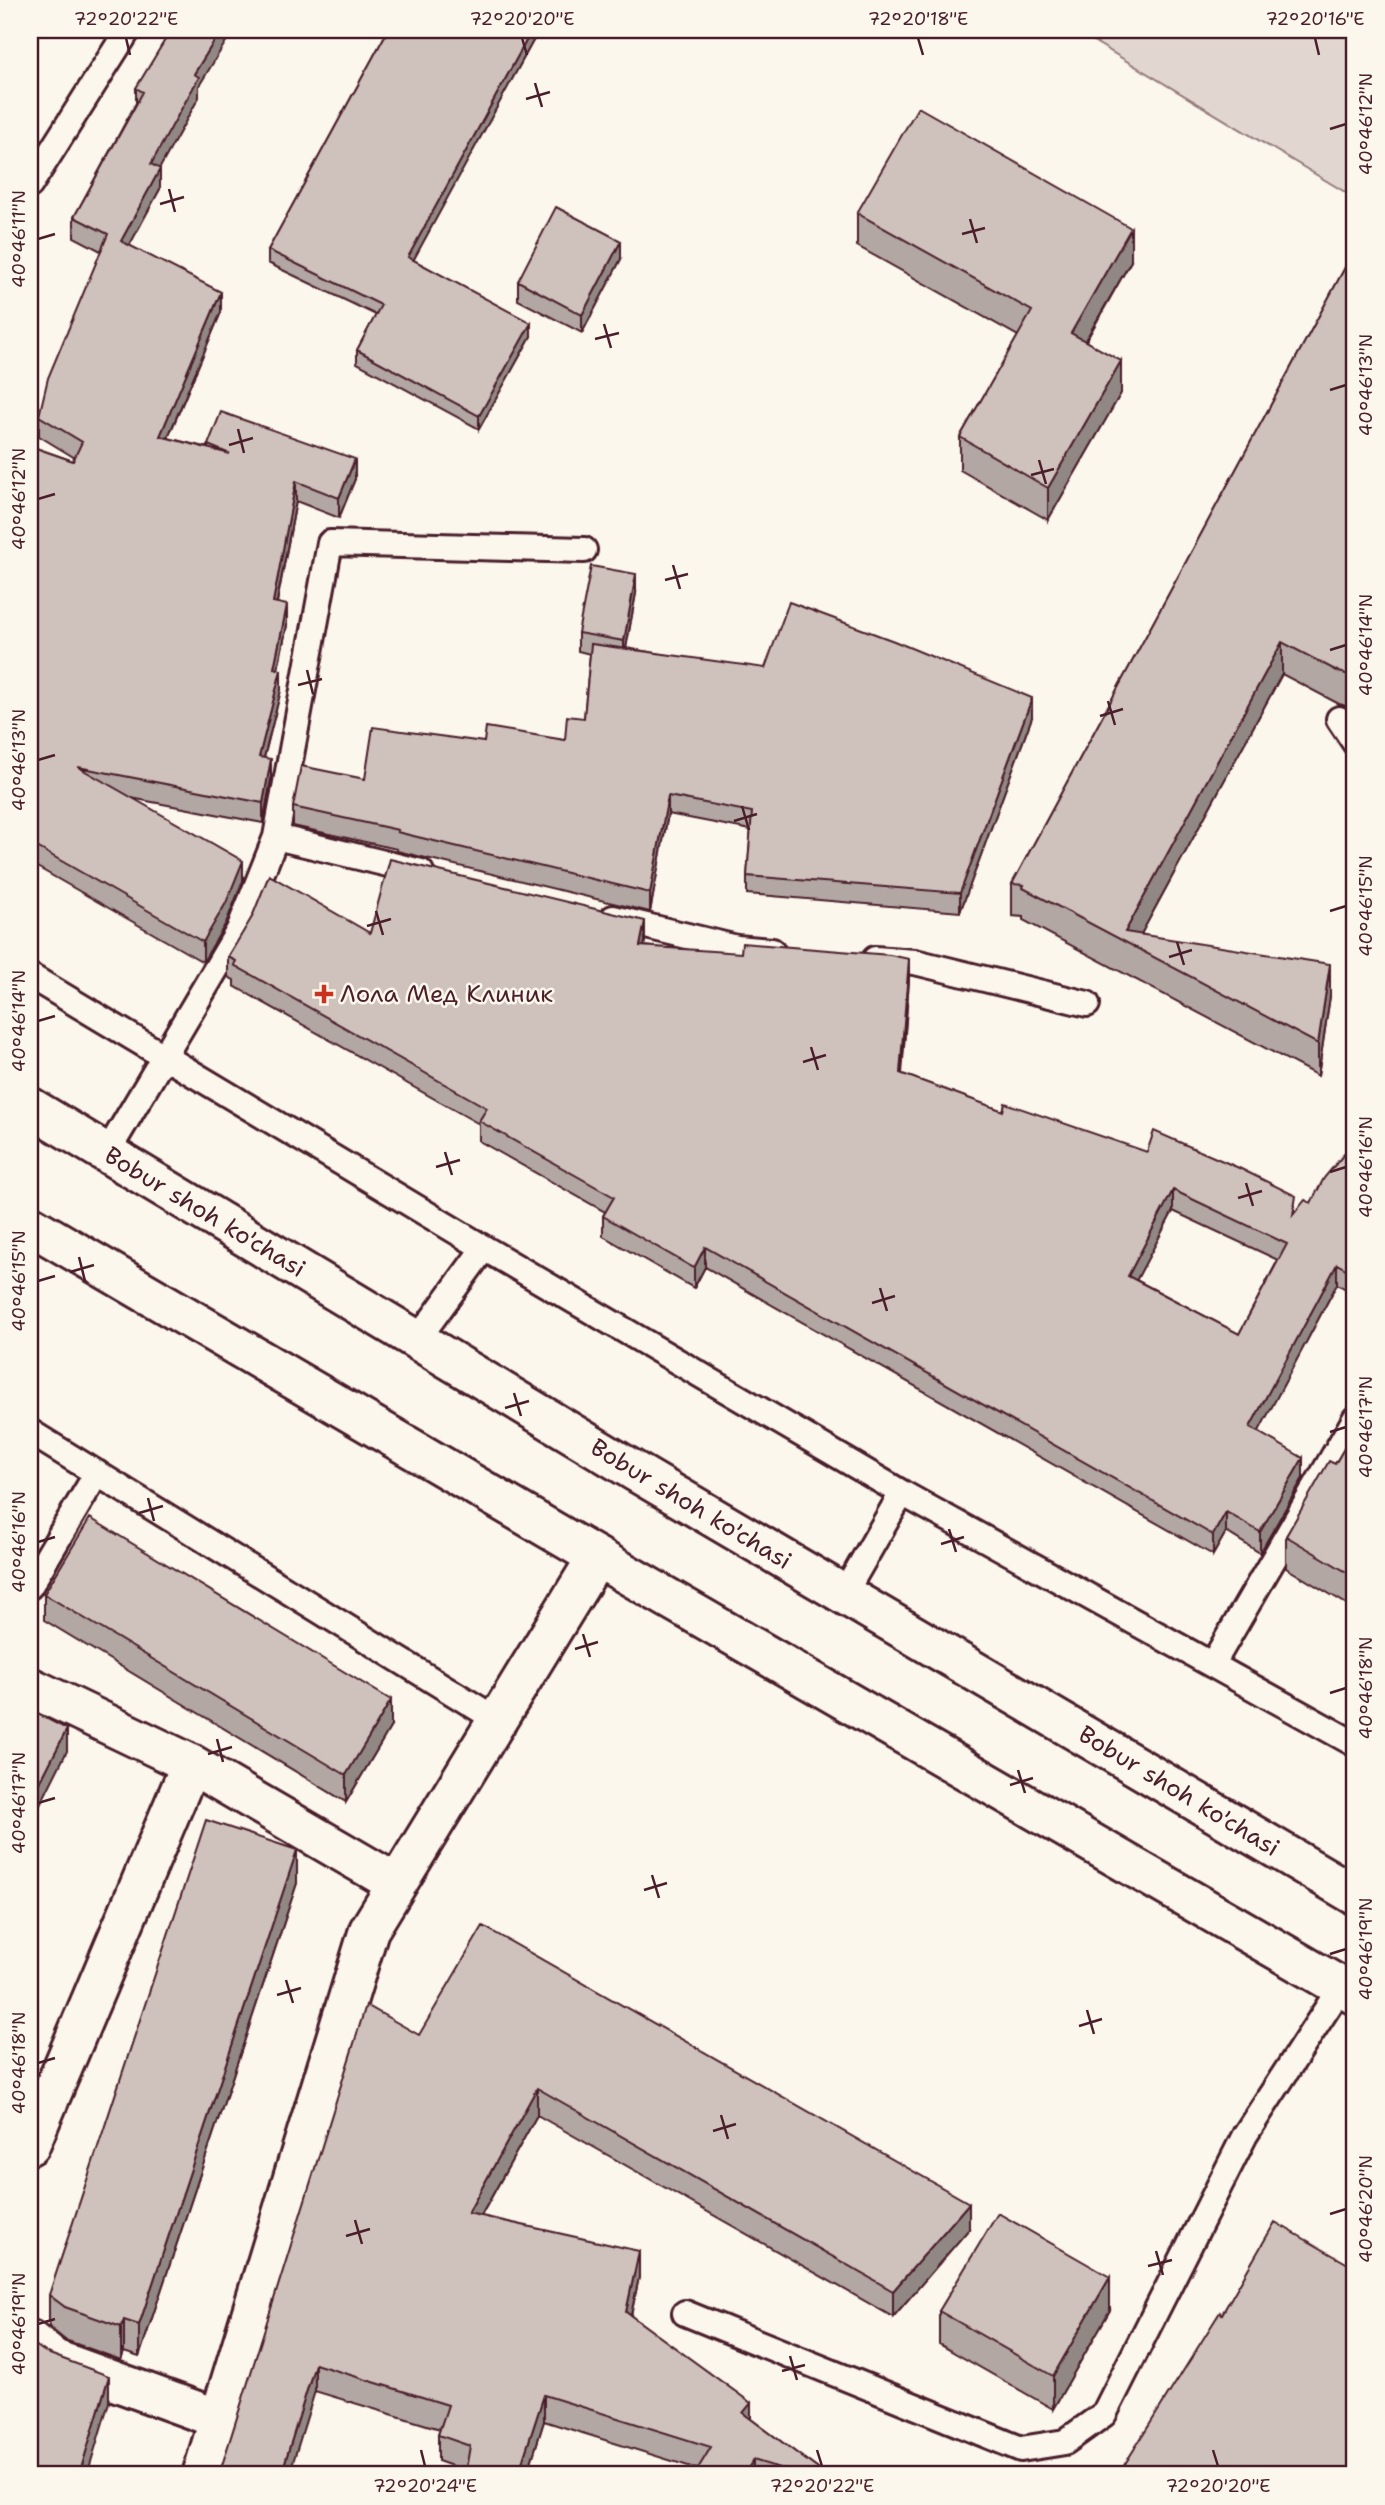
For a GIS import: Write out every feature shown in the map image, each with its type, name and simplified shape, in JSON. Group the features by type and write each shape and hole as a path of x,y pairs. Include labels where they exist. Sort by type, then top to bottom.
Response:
{"main road":[{"name":"Bobur shoh ko'chasi","path":"30,1107 844,1594 1355,1895"},
{"path":"30,1226 1348,1991"},
{"path":"202,2475 369,1930 597,1557"},
{"path":"30,1687 191,1764 397,1884"},
{"path":"30,2145 191,1764"},
{"path":"30,2340 54,2360 219,2419"}],"lane":[{"path":"30,185 128,30"},
{"path":"107,1153 239,930 275,837 330,543 584,550"},
{"path":"1339,719 1355,743"},
{"path":"275,837 438,876"},
{"path":"588,912 737,948 792,953"},
{"path":"847,957 915,962 1087,1004"},
{"path":"30,975 484,1248 902,1493 1355,1744"},
{"path":"417,1340 484,1248"},
{"path":"1212,1665 1355,1419"},
{"path":"30,1432 497,1720"},
{"path":"30,1586 97,1473"},
{"path":"844,1594 902,1493"},
{"path":"685,2313 1021,2449 1065,2442 1104,2414 1245,2135 1348,1991"}],"shaded area":[{"path":"1075,30 1355,30 1355,198"}],"building":[{"path":"171,30 221,30 194,74 199,77 151,164 160,169 121,241 221,292 160,436 230,454 208,445 221,412 355,459 339,498 296,481 273,602 287,605 274,668 281,670 259,757 271,759 263,803 78,767 243,861 226,903 203,942 30,843 30,446 73,461 82,442 39,416 48,378 108,234 74,217 143,92 136,88"},
{"path":"388,30 532,30 408,257 531,323 479,416 357,350 381,305 268,250"},
{"path":"918,107 1131,228 1071,333 1121,361 1048,488 960,437 1032,311 857,213"},
{"path":"556,207 621,241 582,315 518,281"},
{"path":"1355,249 1355,681 1282,642 1125,932 1330,964 1318,1044 1023,888 1024,885 1012,884"},
{"path":"591,566 636,574 624,641 578,633"},
{"path":"789,602 894,641 1032,698 960,893 747,876 752,812 668,796 650,893 397,832 398,830 293,807 301,766 365,779 373,727 484,742 486,727 565,740 567,716 584,718 591,644 765,668"},
{"path":"390,859 645,921 640,946 741,953 742,943 890,955 909,959 900,1073 1003,1111 1005,1103 1147,1152 1154,1131 1296,1196 1293,1215 1305,1200 1311,1203 1324,1178 1355,1141 1355,1274 1337,1264 1250,1427 1303,1458 1260,1532 1226,1512 1213,1535 705,1247 694,1268 603,1216 614,1197 479,1121 487,1108 234,965 236,961 228,957 252,917 269,875 370,933","holes":["1173,1190 1287,1244 1239,1334 1128,1276"]},
{"path":"1355,1430 1355,1577 1286,1536 1329,1461 1335,1464"},
{"path":"90,1518 391,1700 346,1775 44,1594"},
{"path":"30,1710 67,1729 30,1802"},
{"path":"206,1820 297,1850 139,2325 124,2320 121,2327 65,2307 49,2295"},
{"path":"483,1926 969,2203 893,2291 537,2088 468,2213 639,2251 626,2312 751,2403 743,2413 826,2475 802,2475 753,2460 744,2475 694,2475 711,2447 544,2395 518,2475 465,2475 470,2446 438,2435 448,2405 315,2364 281,2475 219,2475 366,2005 419,2035"},
{"path":"998,2213 1110,2277 1053,2376 939,2311"},
{"path":"1275,2222 1355,2268 1355,2475 1118,2475 1220,2312 1222,2314"},
{"path":"35,2345 47,2353 109,2376 79,2475 30,2475 30,2360"}],"place":[{"name":"Лола Мед Клиник","path":"324,994"}]}
